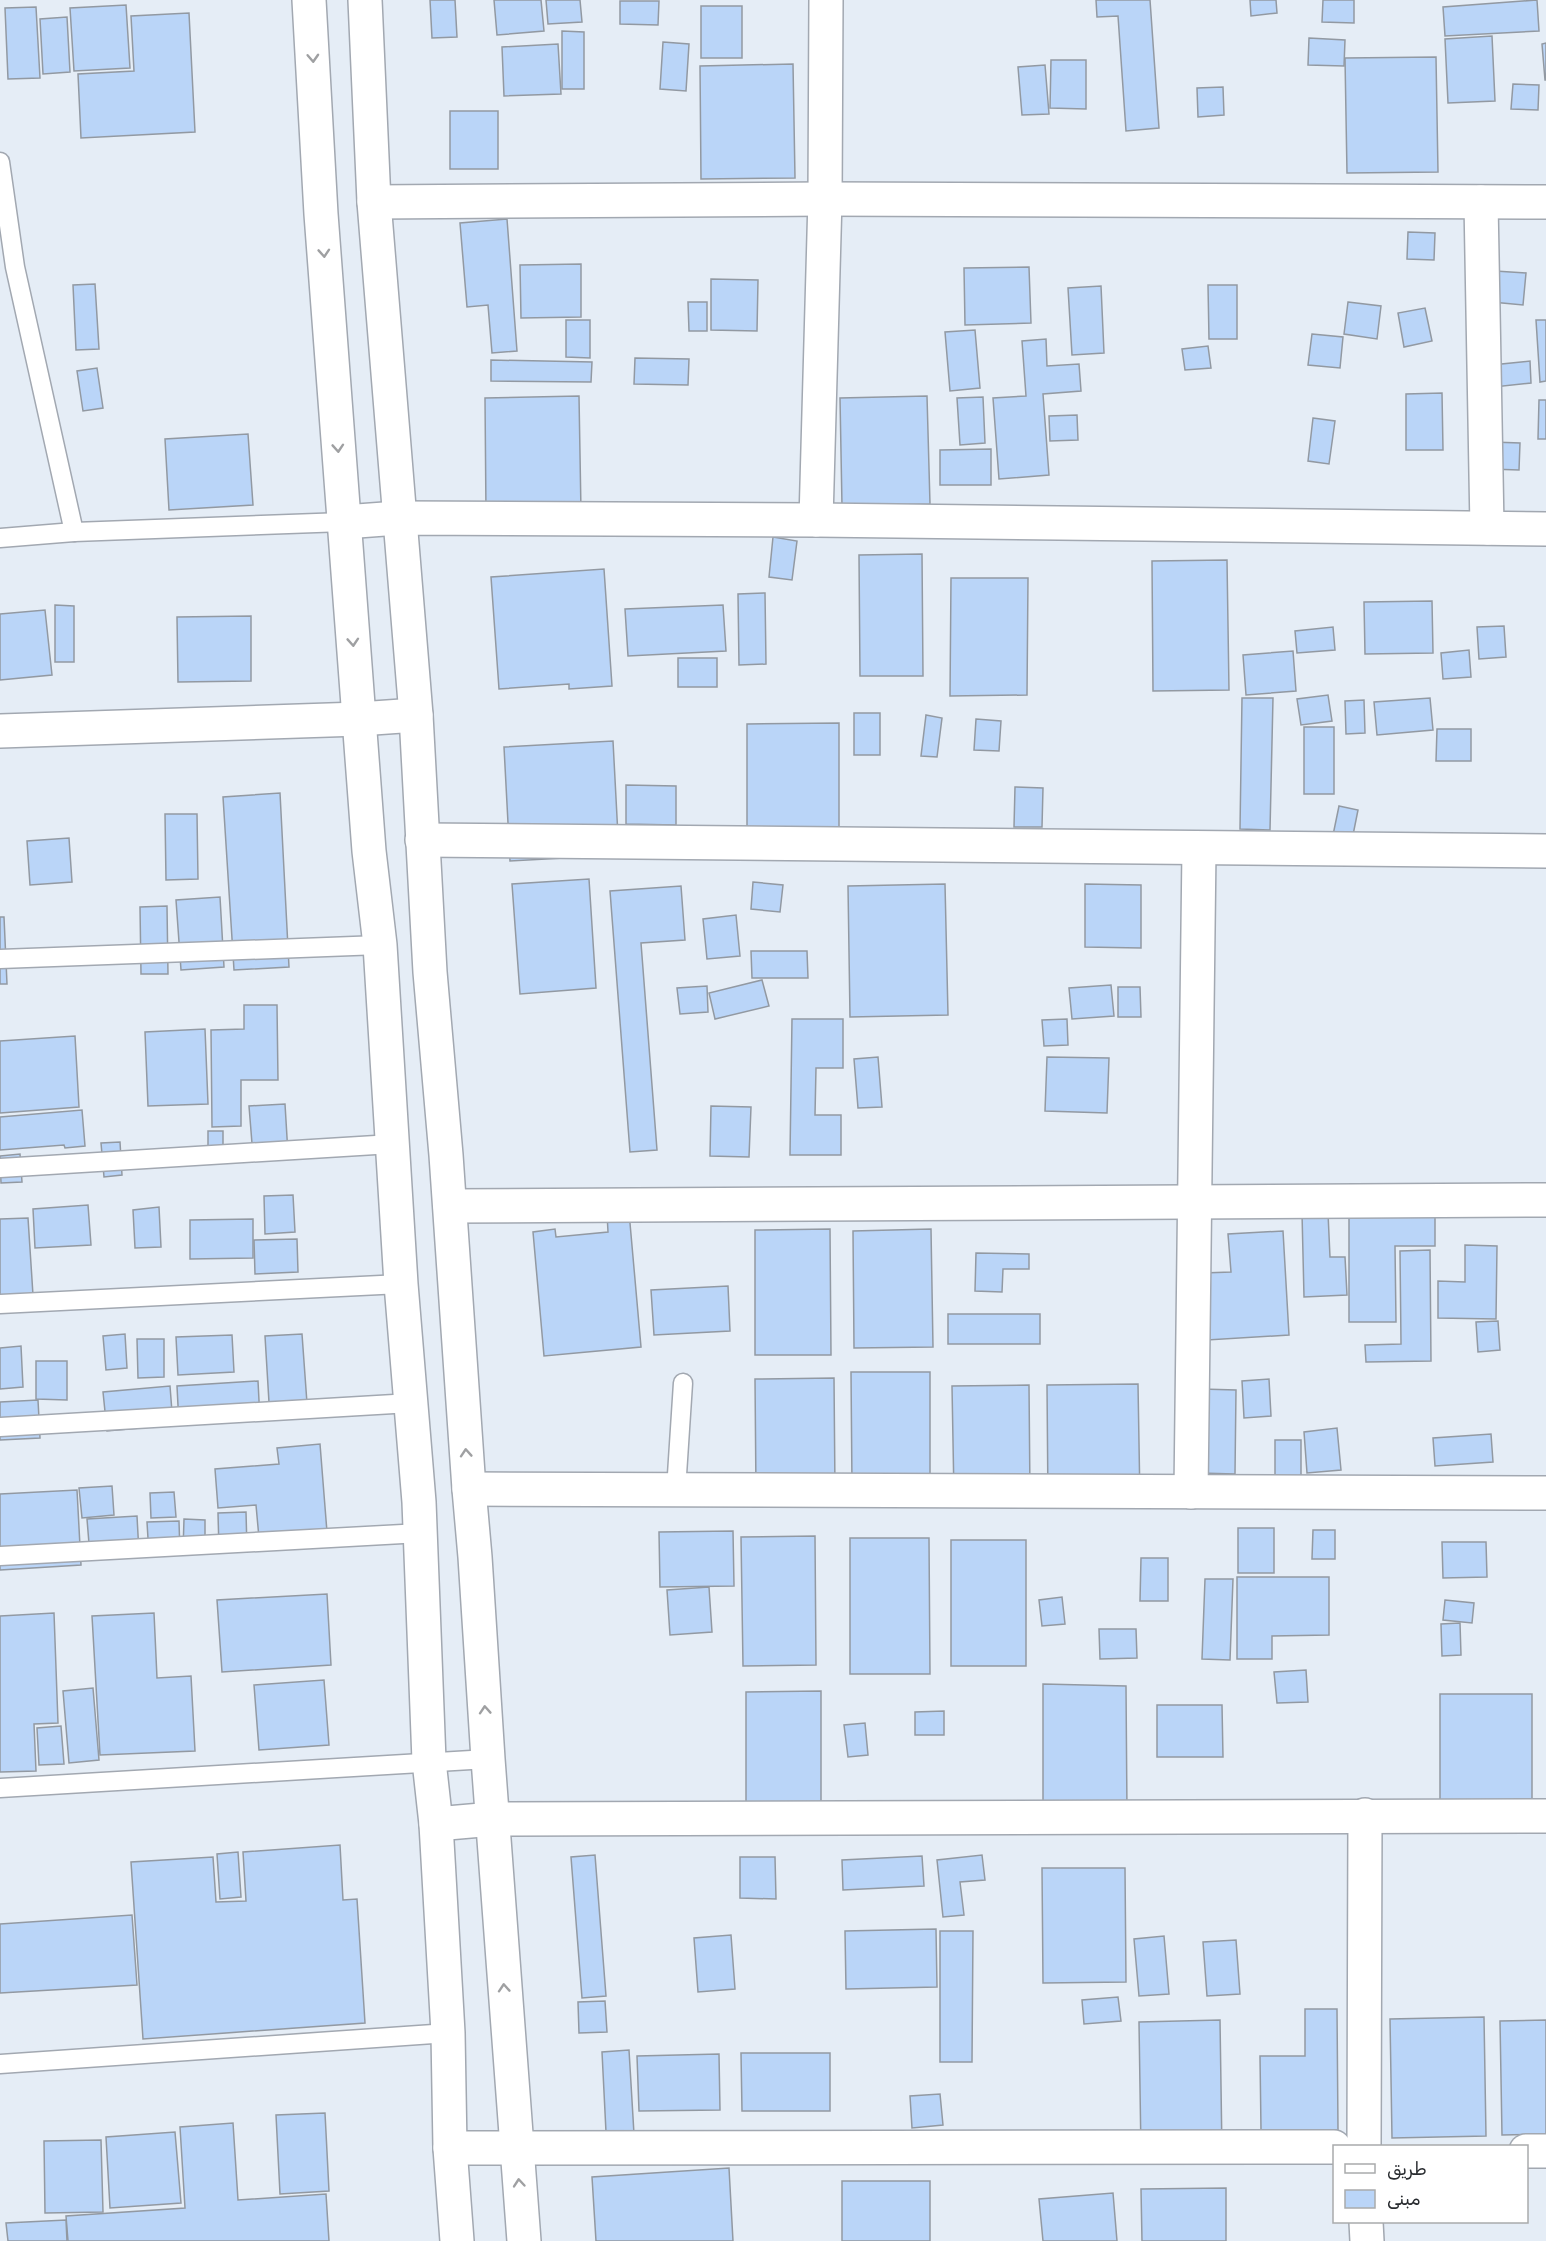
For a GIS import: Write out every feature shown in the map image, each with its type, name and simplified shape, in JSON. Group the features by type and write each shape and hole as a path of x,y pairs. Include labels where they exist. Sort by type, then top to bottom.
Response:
{"street":[{"path":"309,0 321,214 369,851 380,945 401,1284 421,1533 429,1761 448,2033 450,2148 457,2241"},
{"path":"365,0 374,202 398,518 416,715 430,972 450,1206 524,2241"},
{"path":"816,520 825,199 826,0"},
{"path":"374,202 825,199 1546,202"},
{"path":"1481,202 1487,528"},
{"path":"344,522 398,518 816,520 1546,528"},
{"path":"0,730 359,719 416,715"},
{"path":"422,840 1546,851"},
{"path":"1191,1492 1199,849"},
{"path":"450,1206 1546,1200"},
{"path":"469,1489 1546,1493"},
{"path":"1364,2145 1365,1815"},
{"path":"435,1824 493,1819 1546,1816"},
{"path":"450,2148 1333,2148"},
{"path":"1528,2151 1546,2151"},
{"path":"1366,2223 1366,2241"}],"lane":[{"path":"0,162 15,267 74,532"},
{"path":"0,538 74,532 344,522"},
{"path":"0,959 380,945"},
{"path":"0,1168 392,1144"},
{"path":"0,1304 401,1284"},
{"path":"676,1490 683,1383"},
{"path":"0,1427 411,1403"},
{"path":"0,1556 421,1533"},
{"path":"0,1788 488,1759"},
{"path":"0,2064 448,2033"}],"building":[{"path":"430,0 455,0 457,37 432,38"},
{"path":"494,0 541,0 544,31 497,35"},
{"path":"546,0 580,0 582,22 548,24"},
{"path":"1096,0 1150,0 1159,128 1126,131 1118,16 1097,17"},
{"path":"1250,0 1276,0 1277,13 1251,16"},
{"path":"1323,0 1354,0 1354,23 1322,22"},
{"path":"1537,0 1539,31 1445,36 1443,7"},
{"path":"620,1 659,1 658,25 620,24"},
{"path":"126,5 130,68 74,71 70,8"},
{"path":"701,6 742,6 742,58 701,58"},
{"path":"36,7 40,78 8,79 5,8"},
{"path":"189,13 195,132 81,138 78,74 134,71 131,16"},
{"path":"67,17 70,72 43,74 40,19"},
{"path":"562,31 584,32 584,89 562,89"},
{"path":"1492,36 1495,101 1448,103 1445,39"},
{"path":"1309,38 1345,40 1344,66 1308,65"},
{"path":"663,42 689,44 686,91 660,89"},
{"path":"1546,43 1546,80 1545,80 1542,44"},
{"path":"558,44 561,94 504,96 502,47"},
{"path":"1436,57 1438,172 1347,173 1345,58"},
{"path":"1051,60 1086,60 1086,109 1050,108"},
{"path":"793,64 795,178 701,179 700,66"},
{"path":"1045,65 1049,114 1022,115 1018,67"},
{"path":"1513,84 1539,85 1538,110 1511,109"},
{"path":"1223,87 1224,115 1198,117 1197,88"},
{"path":"450,111 498,111 498,169 450,169"},
{"path":"507,219 517,351 492,353 488,305 467,307 460,223"},
{"path":"1408,232 1435,233 1434,260 1407,259"},
{"path":"581,264 581,317 521,318 520,265"},
{"path":"1029,267 1031,323 965,325 964,268"},
{"path":"1495,271 1526,273 1523,305 1492,302"},
{"path":"711,279 758,280 757,331 711,330"},
{"path":"95,284 99,349 76,350 73,285"},
{"path":"1208,285 1237,285 1237,339 1209,339"},
{"path":"1101,286 1104,353 1072,355 1068,288"},
{"path":"688,302 707,302 707,331 689,331"},
{"path":"1348,302 1381,306 1377,339 1344,334"},
{"path":"1425,308 1432,341 1404,347 1398,313"},
{"path":"566,320 590,320 590,358 566,357"},
{"path":"1536,320 1546,320 1546,381 1540,382"},
{"path":"975,330 980,388 950,391 945,332"},
{"path":"1312,334 1343,337 1340,368 1308,365"},
{"path":"1046,339 1047,366 1079,364 1081,391 1043,394 1049,475 999,479 993,398 1026,396 1022,341"},
{"path":"1208,346 1211,368 1185,370 1182,349"},
{"path":"635,358 689,359 688,385 634,384"},
{"path":"491,360 592,362 591,382 491,381"},
{"path":"1530,361 1531,383 1494,387 1492,365"},
{"path":"97,368 103,408 83,411 77,371"},
{"path":"1442,393 1443,450 1406,450 1406,394"},
{"path":"579,396 581,512 486,514 485,398"},
{"path":"927,396 930,504 842,506 840,398"},
{"path":"983,397 985,443 960,445 957,398"},
{"path":"1539,400 1546,400 1546,439 1538,439"},
{"path":"1077,415 1078,440 1050,441 1049,416"},
{"path":"1313,418 1335,421 1329,464 1308,461"},
{"path":"248,434 253,505 169,510 165,439"},
{"path":"1492,442 1520,443 1519,470 1490,469"},
{"path":"991,449 991,485 940,485 940,450"},
{"path":"773,537 797,541 792,580 769,577"},
{"path":"922,554 923,676 860,676 859,555"},
{"path":"1227,560 1229,690 1153,691 1152,561"},
{"path":"604,569 612,686 569,689 569,684 499,689 491,577"},
{"path":"951,578 1028,578 1027,695 950,696"},
{"path":"765,593 766,664 739,665 738,594"},
{"path":"1432,601 1433,653 1365,654 1364,602"},
{"path":"55,605 74,606 74,662 55,662"},
{"path":"723,605 726,651 628,656 625,609"},
{"path":"45,610 52,675 0,680 0,614"},
{"path":"251,616 251,681 178,682 177,617"},
{"path":"1504,626 1506,657 1479,659 1477,627"},
{"path":"1333,627 1335,650 1297,653 1295,631"},
{"path":"1469,650 1471,677 1443,679 1441,653"},
{"path":"1293,651 1296,691 1246,695 1243,655"},
{"path":"678,658 717,658 717,687 678,687"},
{"path":"1328,695 1332,721 1301,725 1297,699"},
{"path":"1242,698 1273,698 1270,830 1240,829"},
{"path":"1430,698 1433,730 1377,735 1374,702"},
{"path":"1364,700 1365,733 1346,734 1345,701"},
{"path":"854,713 880,713 880,755 854,755"},
{"path":"926,715 942,718 937,757 921,756"},
{"path":"976,719 1001,721 999,751 974,750"},
{"path":"839,723 839,830 747,830 747,724"},
{"path":"1304,727 1334,727 1334,794 1304,794"},
{"path":"1437,729 1471,729 1471,761 1436,761"},
{"path":"613,741 619,855 510,861 504,747"},
{"path":"626,785 676,786 676,825 626,824"},
{"path":"1015,787 1043,788 1042,827 1014,827"},
{"path":"280,793 289,967 234,970 223,797"},
{"path":"1339,806 1358,810 1352,840 1333,835"},
{"path":"165,814 197,814 198,879 166,880"},
{"path":"69,838 72,882 30,885 27,841"},
{"path":"589,879 596,988 520,994 512,884"},
{"path":"753,882 783,885 780,912 751,909"},
{"path":"945,884 948,1015 850,1017 848,886"},
{"path":"1085,884 1141,885 1141,948 1085,947"},
{"path":"681,886 685,940 641,943 657,1150 630,1152 610,891"},
{"path":"220,897 224,967 181,970 176,900"},
{"path":"167,906 168,974 141,974 140,907"},
{"path":"736,915 740,956 707,959 703,919"},
{"path":"0,917 4,917 7,984 0,984"},
{"path":"751,951 807,951 808,978 752,978"},
{"path":"762,980 769,1006 715,1019 709,993"},
{"path":"1111,985 1114,1016 1072,1019 1069,988"},
{"path":"707,986 708,1012 680,1014 677,988"},
{"path":"1118,987 1140,987 1141,1017 1118,1017"},
{"path":"244,1005 277,1005 278,1080 241,1080 241,1126 212,1127 211,1030 244,1029"},
{"path":"792,1019 843,1019 843,1068 816,1068 815,1115 841,1115 841,1155 790,1155"},
{"path":"1067,1019 1068,1045 1044,1046 1042,1020"},
{"path":"205,1029 208,1104 148,1106 145,1032"},
{"path":"75,1036 79,1107 0,1113 0,1041"},
{"path":"878,1057 882,1107 858,1108 854,1059"},
{"path":"1047,1057 1109,1058 1107,1113 1045,1111"},
{"path":"285,1104 288,1154 253,1156 249,1106"},
{"path":"711,1106 751,1107 749,1157 710,1156"},
{"path":"82,1110 85,1146 65,1148 64,1145 0,1150 0,1117"},
{"path":"208,1131 223,1131 223,1161 208,1161"},
{"path":"120,1142 122,1175 104,1177 101,1143"},
{"path":"20,1154 22,1182 1,1183 0,1156"},
{"path":"293,1195 295,1232 265,1234 264,1196"},
{"path":"88,1205 91,1245 35,1248 33,1209"},
{"path":"159,1207 161,1247 135,1248 133,1210"},
{"path":"629,1212 641,1347 544,1356 533,1232 555,1229 556,1237 608,1232 607,1213"},
{"path":"1302,1213 1328,1213 1330,1257 1345,1257 1347,1295 1304,1297"},
{"path":"1349,1214 1435,1214 1435,1246 1395,1246 1396,1322 1349,1322"},
{"path":"28,1218 33,1295 0,1298 0,1219"},
{"path":"253,1219 253,1258 190,1259 190,1220"},
{"path":"830,1229 831,1355 755,1355 755,1230"},
{"path":"931,1229 933,1347 854,1348 853,1231"},
{"path":"1283,1231 1289,1335 1207,1340 1203,1273 1231,1272 1228,1234"},
{"path":"297,1239 298,1272 255,1274 254,1240"},
{"path":"1465,1245 1497,1246 1496,1319 1438,1318 1438,1281 1465,1282"},
{"path":"1430,1250 1431,1361 1366,1362 1365,1345 1401,1344 1400,1251"},
{"path":"976,1253 1029,1254 1029,1269 1003,1269 1002,1292 975,1291"},
{"path":"728,1286 730,1331 654,1335 651,1290"},
{"path":"948,1314 1040,1314 1040,1344 948,1344"},
{"path":"1498,1321 1500,1350 1478,1352 1476,1322"},
{"path":"125,1334 127,1368 106,1370 103,1336"},
{"path":"302,1334 308,1417 270,1419 265,1336"},
{"path":"232,1335 234,1372 178,1375 176,1337"},
{"path":"137,1339 164,1339 164,1377 138,1378"},
{"path":"21,1346 23,1387 0,1389 0,1348"},
{"path":"36,1361 67,1361 67,1400 36,1399"},
{"path":"851,1372 930,1372 930,1486 852,1486"},
{"path":"834,1378 835,1491 756,1491 755,1379"},
{"path":"1269,1379 1271,1416 1244,1418 1242,1381"},
{"path":"258,1381 260,1420 179,1425 177,1386"},
{"path":"1138,1384 1140,1502 1048,1503 1047,1385"},
{"path":"1029,1385 1030,1495 954,1496 952,1386"},
{"path":"170,1386 173,1425 107,1431 103,1392"},
{"path":"1201,1389 1236,1390 1235,1474 1199,1473"},
{"path":"38,1400 40,1438 0,1440 0,1402"},
{"path":"1337,1428 1341,1470 1307,1473 1304,1432"},
{"path":"1491,1434 1493,1462 1435,1466 1433,1438"},
{"path":"1275,1440 1301,1440 1301,1476 1275,1477"},
{"path":"320,1444 327,1532 259,1538 256,1505 218,1508 215,1469 279,1464 277,1448"},
{"path":"112,1486 114,1515 82,1518 79,1488"},
{"path":"77,1490 81,1565 0,1570 0,1494"},
{"path":"174,1492 176,1517 151,1518 150,1493"},
{"path":"246,1512 247,1549 219,1550 218,1513"},
{"path":"137,1516 139,1553 90,1556 87,1519"},
{"path":"184,1519 205,1520 205,1552 183,1551"},
{"path":"179,1521 180,1554 149,1555 147,1522"},
{"path":"1238,1528 1274,1528 1274,1573 1238,1573"},
{"path":"1313,1530 1335,1530 1335,1559 1312,1559"},
{"path":"733,1531 734,1586 660,1587 659,1532"},
{"path":"815,1536 816,1665 743,1666 741,1537"},
{"path":"850,1538 929,1538 930,1674 850,1674"},
{"path":"951,1540 1026,1540 1026,1666 951,1666"},
{"path":"1442,1542 1486,1542 1487,1577 1443,1578"},
{"path":"1141,1558 1168,1558 1168,1601 1140,1601"},
{"path":"1237,1577 1329,1577 1329,1635 1272,1636 1272,1659 1237,1659"},
{"path":"1205,1579 1233,1579 1230,1660 1202,1659"},
{"path":"709,1587 712,1632 670,1635 667,1590"},
{"path":"327,1594 331,1665 222,1672 217,1600"},
{"path":"1062,1597 1065,1624 1042,1626 1039,1600"},
{"path":"1445,1600 1474,1603 1472,1623 1443,1620"},
{"path":"54,1613 58,1723 34,1724 36,1771 0,1772 0,1616"},
{"path":"154,1613 157,1678 191,1676 195,1751 100,1755 92,1616"},
{"path":"1460,1623 1461,1655 1442,1656 1441,1624"},
{"path":"1099,1629 1136,1629 1137,1658 1100,1659"},
{"path":"1306,1670 1308,1702 1277,1703 1274,1672"},
{"path":"324,1680 329,1745 259,1750 254,1685"},
{"path":"1043,1684 1126,1686 1127,1813 1043,1813"},
{"path":"93,1688 99,1760 69,1763 63,1691"},
{"path":"821,1691 821,1813 746,1812 746,1692"},
{"path":"1440,1694 1532,1694 1532,1815 1440,1815"},
{"path":"1157,1705 1222,1705 1223,1757 1157,1757"},
{"path":"944,1711 944,1735 915,1735 915,1712"},
{"path":"865,1723 868,1755 848,1757 844,1725"},
{"path":"61,1726 64,1764 39,1765 37,1728"},
{"path":"340,1845 343,1900 357,1899 365,2023 143,2039 131,1862 213,1857 216,1902 246,1901 243,1852"},
{"path":"238,1852 241,1897 220,1899 217,1854"},
{"path":"595,1855 606,1996 582,1998 571,1857"},
{"path":"982,1855 985,1880 960,1882 964,1915 943,1917 937,1860"},
{"path":"922,1856 924,1886 843,1890 842,1860"},
{"path":"740,1857 775,1857 776,1899 740,1898"},
{"path":"1042,1868 1125,1868 1126,1982 1043,1983"},
{"path":"132,1915 137,1985 0,1993 0,1924"},
{"path":"936,1929 937,1987 846,1989 845,1931"},
{"path":"940,1931 973,1931 972,2062 940,2062"},
{"path":"731,1935 735,1989 698,1992 694,1938"},
{"path":"1164,1936 1169,1994 1139,1996 1134,1939"},
{"path":"1236,1940 1240,1994 1207,1996 1203,1942"},
{"path":"1118,1997 1121,2021 1084,2024 1082,2000"},
{"path":"605,2001 607,2032 579,2033 578,2002"},
{"path":"1305,2009 1337,2009 1338,2130 1261,2130 1260,2056 1305,2056"},
{"path":"1484,2017 1486,2136 1392,2138 1390,2019"},
{"path":"1220,2020 1222,2152 1141,2153 1139,2022"},
{"path":"1546,2020 1546,2134 1502,2135 1500,2021"},
{"path":"629,2050 635,2151 607,2152 602,2052"},
{"path":"741,2053 830,2053 830,2111 742,2111"},
{"path":"719,2054 720,2110 639,2111 637,2056"},
{"path":"940,2094 943,2125 912,2128 910,2096"},
{"path":"325,2113 329,2191 280,2194 276,2115"},
{"path":"233,2123 238,2200 326,2194 329,2241 68,2241 66,2216 185,2208 180,2127"},
{"path":"175,2132 181,2203 110,2208 106,2137"},
{"path":"101,2140 103,2212 45,2213 44,2141"},
{"path":"729,2168 733,2241 596,2241 592,2177"},
{"path":"842,2181 930,2181 930,2241 842,2241"},
{"path":"1226,2188 1226,2241 1142,2241 1141,2189"},
{"path":"1113,2193 1117,2241 1043,2241 1039,2199"},
{"path":"66,2220 67,2241 8,2241 6,2223"}]}
